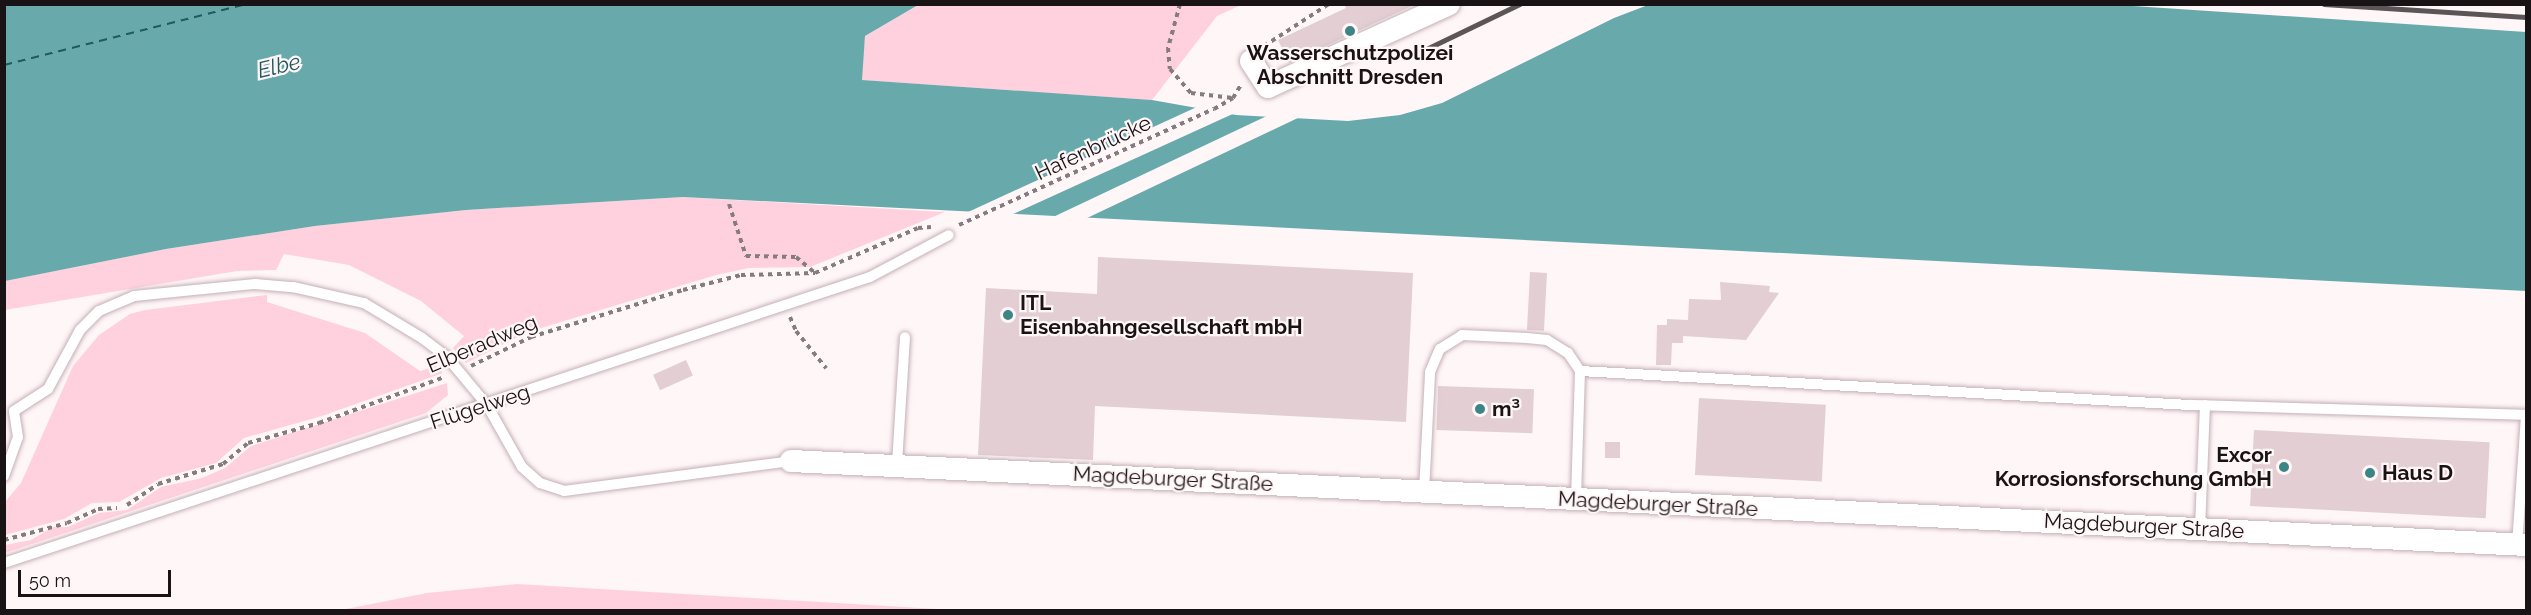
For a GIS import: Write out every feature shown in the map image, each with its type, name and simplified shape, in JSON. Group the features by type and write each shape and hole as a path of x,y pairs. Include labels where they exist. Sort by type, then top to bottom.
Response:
{"street":[{"path":"1251,61 1268,87 1449,4"},
{"name":"Magdeburger Straße","path":"790,461 897,464 1424,493 2522,545"}],"lane":[{"name":"Flügelweg","path":"4,564 870,277 950,230"},
{"path":"4,476 18,437 9,411 48,389 80,330 99,311 134,296 255,284 293,287 364,303 422,338 460,372 487,405 522,467 540,483 564,491 790,461"},
{"path":"1424,493 1430,372 1440,349 1462,335 1547,340 1568,353 1580,372 1576,500"},
{"path":"897,464 905,337"},
{"path":"1580,372 2205,405 2526,415 2522,545"},
{"path":"2200,529 2205,405"}],"path":[{"path":"1179,4 1168,48 1170,69 1191,93 1233,98"},
{"name":"Hafenbrücke","path":"950,230 1214,109"},
{"path":"729,204 746,256 796,257 815,273"},
{"name":"Elberadweg","path":"4,540 67,524 98,509 125,506 158,484 223,464 248,443 319,423 460,372 531,337 683,290 741,275 815,273 918,228 940,226"},
{"path":"785,305 796,332 826,368"}],"shaded area":[{"path":"918,5 1241,5 1217,16 1152,100 861,80 865,36"},
{"path":"683,197 945,212 810,267 749,268 716,275 528,332 466,363 453,348 464,336 421,301 349,265 284,254 276,270 237,271 5,310 4,281 166,249 315,226 466,210"},
{"path":"267,295 267,302 365,333 420,371 436,366 443,373 322,416 244,438 216,463 161,478 119,502 92,503 64,519 5,535 5,502 21,483 73,366 99,335 130,314 145,310"},
{"path":"447,383 448,395 426,413 5,553 5,545 31,540 53,527 68,527 99,513 127,510 161,487 202,478 225,468 251,446"},
{"path":"517,584 954,610 341,610 427,593"}],"water":[{"name":"Elbe","path":"2103,4 2526,32 2526,291 683,197 466,210 315,226 166,249 5,281 5,5 918,5 865,36 862,80 1152,100 1236,115 1348,121 1400,115 1442,103 1614,18 1648,5"}],"pier":[{"path":"1199,106 1237,112 1011,215 966,213"},
{"path":"1271,114 1302,116 1085,219 1051,218"}],"building":[{"path":"1344,4 1416,4 1289,63 1278,40 1346,8"},
{"path":"1098,257 1413,273 1406,422 1095,406 1093,460 978,455 986,288 1097,294"},
{"path":"1530,272 1547,273 1544,331 1527,330"},
{"path":"1720,282 1770,286 1769,292 1779,293 1746,340 1683,336 1683,343 1672,343 1671,365 1656,365 1657,325 1667,325 1667,319 1688,320 1689,299 1721,300"},
{"path":"686,360 693,376 660,390 653,375"},
{"path":"1438,386 1534,389 1532,433 1436,430"},
{"path":"1699,398 1826,405 1822,482 1695,475"},
{"name":"Haus D","path":"2254,430 2490,442 2486,518 2250,506"},
{"path":"1605,442 1620,442 1620,458 1605,458"}],"ferry route":[{"path":"4,65 246,4"}],"railway":[{"path":"1418,53 1520,4"},
{"path":"2324,4 2526,17"}],"place":[{"name":"Wasserschutzpolizei Abschnitt Dresden","path":"1350,31"},
{"name":"ITL Eisenbahngesellschaft mbH","path":"1008,315"},
{"name":"m³","path":"1480,409"},
{"name":"Excor Korrosionsforschung GmbH","path":"2284,467"},
{"name":"Haus D","path":"2370,473"}]}
